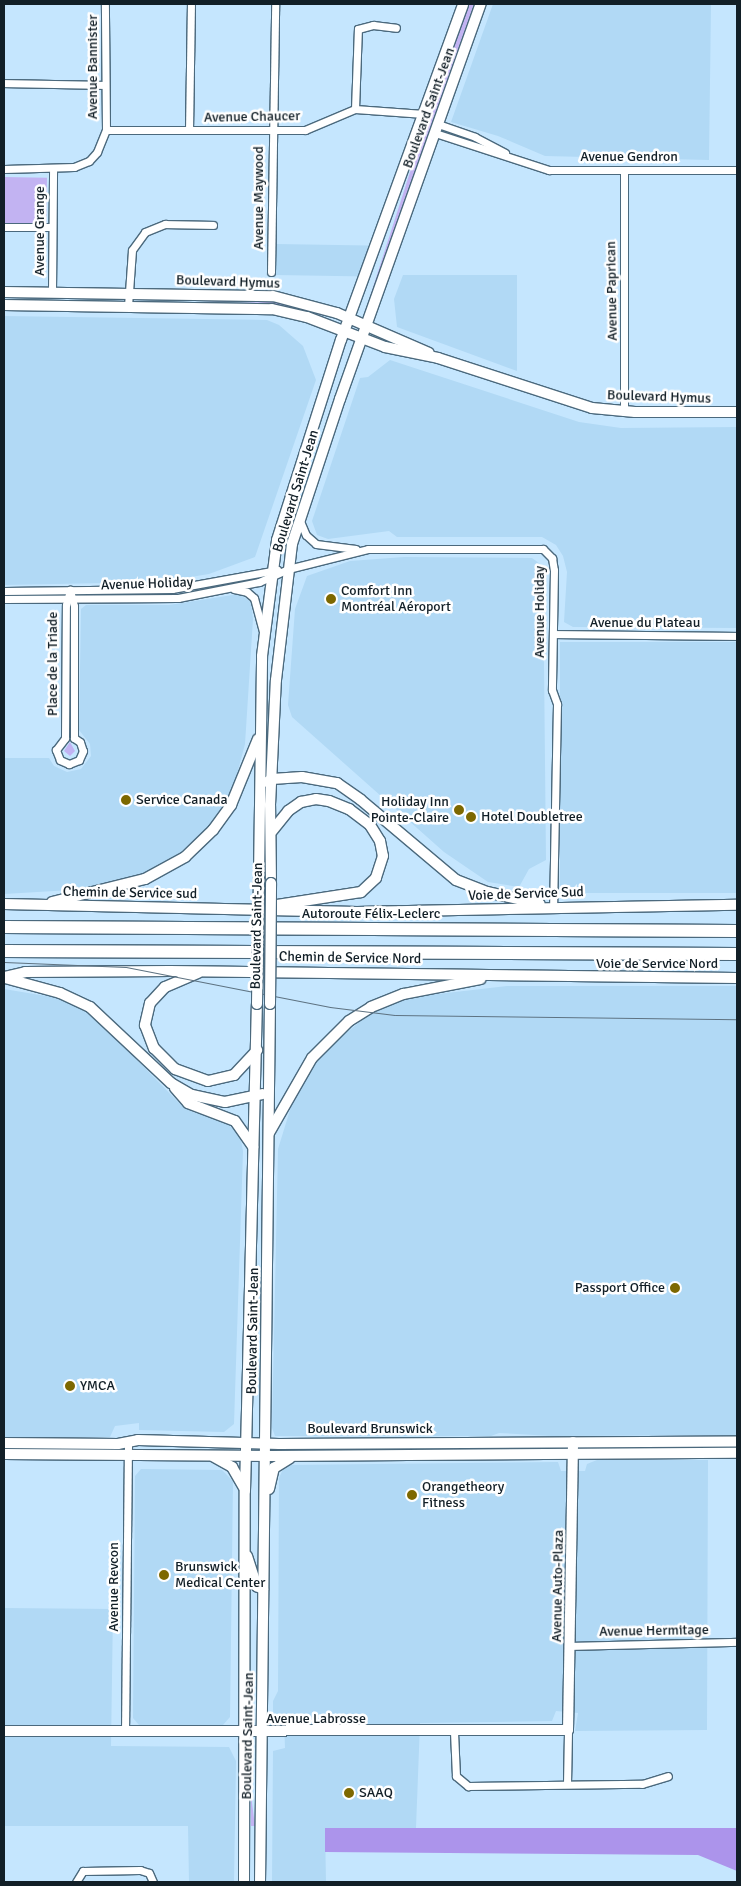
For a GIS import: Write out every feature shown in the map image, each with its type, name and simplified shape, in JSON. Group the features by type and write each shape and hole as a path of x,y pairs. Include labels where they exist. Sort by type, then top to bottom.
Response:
{"highway":[{"name":"Autoroute Félix-Leclerc","path":"4,927 737,931"},
{"path":"4,951 737,954"}],"main road":[{"name":"Boulevard Saint-Jean","path":"244,1882 245,1491 253,1147 256,1096 260,734 264,634 271,574 288,498 344,331 463,4"},
{"name":"Boulevard Saint-Jean","path":"260,1882 272,779 278,643 288,569 299,519 481,4"},
{"name":"Boulevard Hymus","path":"4,292 273,296 311,304 407,342 438,358"},
{"name":"Boulevard Hymus","path":"4,305 263,308 297,314 402,352 438,358 583,406 624,412 737,412"},
{"path":"44,904 146,880 185,857 214,830 231,805 260,734"},
{"path":"260,787 272,779 311,778 337,783 361,800 456,880 497,895 554,906"},
{"path":"256,908 355,895 373,883 383,862 380,841 370,825 349,809 329,801 316,799 301,802 288,811 272,831"},
{"name":"Chemin de Service sud","path":"4,904 256,908"},
{"name":"Voie de Service Sud","path":"256,908 405,912 554,906 737,904"},
{"path":"203,971 165,987 150,1003 146,1025 154,1048 175,1069 208,1081 234,1074 257,1050"},
{"name":"Chemin de Service Nord","path":"4,977 24,972 203,971 395,972 576,977"},
{"path":"269,1133 312,1058 360,1014 404,994 494,976"},
{"path":"4,977 60,992 90,1007 171,1083 188,1104 235,1121 253,1147"},
{"name":"Voie de Service Nord","path":"576,977 737,978"},
{"path":"171,1083 192,1095 218,1102 256,1096 269,1091"},
{"name":"Avenue Auto-Plaza","path":"568,1730 571,1646 573,1442"},
{"name":"Boulevard Brunswick","path":"4,1443 737,1442"},
{"name":"Boulevard Brunswick","path":"4,1454 295,1456 737,1453"},
{"path":"211,1456 232,1466 245,1491"},
{"path":"264,1515 273,1470 282,1461 295,1456"},
{"path":"245,1550 257,1586 263,1589"},
{"name":"Avenue Labrosse","path":"4,1731 262,1733 568,1730"}],"street":[{"name":"Avenue Bannister","path":"105,4 104,85 106,130"},
{"path":"189,130 190,4"},
{"name":"Avenue Maywood","path":"271,272 275,4"},
{"path":"355,109 358,29 373,25 396,28"},
{"path":"4,83 104,85"},
{"name":"Avenue Chaucer","path":"106,130 305,130 355,109 424,114"},
{"name":"Avenue Gendron","path":"437,129 521,162 549,170 737,170"},
{"path":"4,169 53,170 74,167 89,160 97,152 106,130"},
{"name":"Avenue Grange","path":"52,292 53,170"},
{"name":"Avenue Paprican","path":"624,170 624,412"},
{"path":"128,306 132,250 145,232 164,224 213,225"},
{"path":"4,227 52,227"},
{"path":"299,519 306,535 316,544 361,549"},
{"name":"Avenue Holiday","path":"4,599 167,599 231,589 271,574 361,549 544,549 554,565 552,690 557,704 554,906"},
{"name":"Avenue Holiday","path":"4,591 172,589 271,574"},
{"path":"231,589 247,592 254,598 264,634"},
{"name":"Place de la Triade","path":"70,590 74,738 81,744 83,754 77,762 69,764 61,761 56,752 58,744 65,738 70,599"},
{"name":"Avenue du Plateau","path":"554,634 737,636"},
{"name":"Avenue Revcon","path":"125,1732 128,1442"},
{"name":"Avenue Hermitage","path":"571,1646 737,1642"},
{"path":"568,1730 568,1784"},
{"path":"454,1732 455,1774 461,1784 642,1784 668,1776"},
{"path":"76,1882 83,1871 140,1870 149,1873 153,1882"}],"shaded area":[{"path":"469,4 474,4 366,309 412,166"},
{"path":"493,4 711,4 709,160 545,156 498,136 451,122"},
{"path":"4,177 47,178 46,224 4,223"},
{"path":"276,244 368,246 367,277 275,275"},
{"path":"403,275 517,275 517,371 397,327 394,299"},
{"path":"140,299 272,301 335,318 266,303"},
{"path":"4,316 267,320 279,325 303,346 316,380 255,557 209,574 160,582 4,585"},
{"path":"390,360 579,422 621,428 737,427 737,628 573,627 564,622 567,572 563,556 556,545 542,537 397,537 389,531 328,539 317,535 312,521 360,378 368,377"},
{"path":"404,557 532,558 543,566 546,860 529,869 519,887 488,882 444,852 292,717 288,705 295,609 307,576 350,561"},
{"path":"239,594 251,602 253,619 245,744 233,789 212,823 172,860 137,877 71,890 4,894 4,758 49,758 54,766 67,772 81,769 91,756 90,744 79,730 81,609 86,605 169,605"},
{"path":"560,642 737,642 737,893 560,893"},
{"path":"70,742 75,751 70,756 64,751"},
{"path":"507,986 737,986 737,1435 552,1436 499,1433 491,1436 275,1436 272,1428 278,1149 294,1097 325,1050 372,1012 412,997"},
{"path":"4,989 58,998 92,1014 181,1105 195,1113 221,1118 240,1135 243,1151 234,1424 224,1432 139,1430 139,1423 115,1426 110,1437 4,1437"},
{"path":"737,1446 737,1448 586,1448 586,1447"},
{"path":"597,1460 708,1460 707,1730 575,1731 578,1713 556,1711 552,1721 420,1723 416,1828 325,1828 326,1882 272,1882 273,1751 285,1748 284,1721 273,1721 273,1701 278,1691 279,1478 283,1469 288,1465 558,1462 561,1471 585,1471 587,1464"},
{"path":"141,1469 222,1470 233,1481 230,1717 223,1725 139,1725 133,1718 135,1476"},
{"path":"4,1608 113,1609 111,1746 229,1747 236,1761 234,1882 189,1882 188,1826 4,1826"},
{"path":"251,1750 252,1803 255,1826 251,1826"},
{"path":"325,1828 737,1828 737,1871 698,1855 325,1852"}],"tram line":[{"path":"4,962 126,967 330,1007 395,1015 737,1019"}],"place":[{"name":"Comfort Inn Montréal Aéroport","path":"331,599"},
{"name":"Service Canada","path":"126,800"},
{"name":"Holiday Inn Pointe-Claire","path":"459,810"},
{"name":"Hotel Doubletree","path":"471,817"},
{"name":"Passport Office","path":"675,1288"},
{"name":"YMCA","path":"70,1386"},
{"name":"Orangetheory Fitness","path":"412,1495"},
{"name":"Brunswick Medical Center","path":"164,1575"},
{"name":"SAAQ","path":"349,1793"}]}
